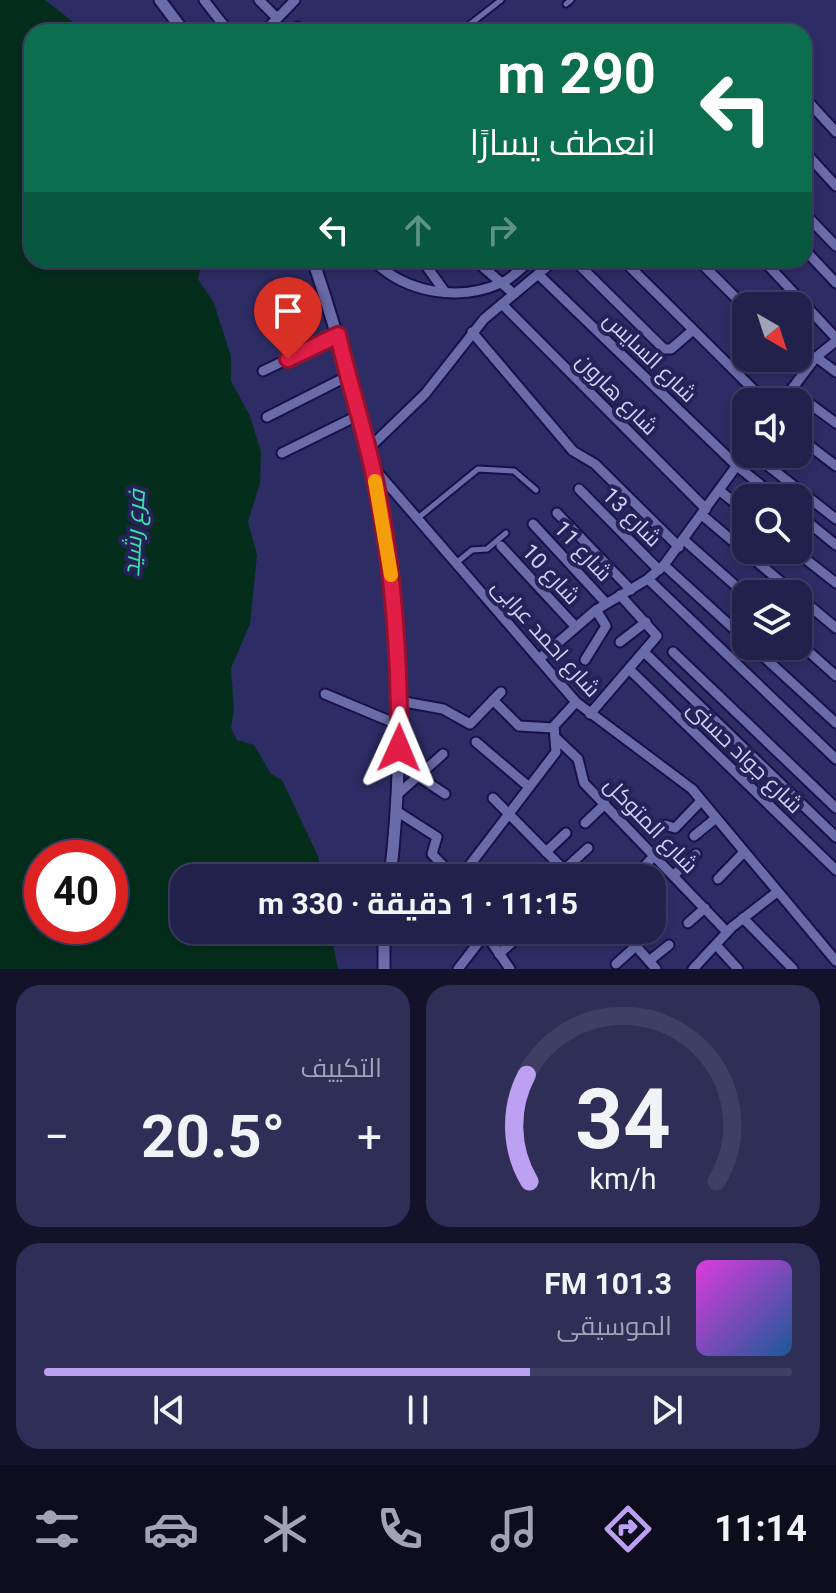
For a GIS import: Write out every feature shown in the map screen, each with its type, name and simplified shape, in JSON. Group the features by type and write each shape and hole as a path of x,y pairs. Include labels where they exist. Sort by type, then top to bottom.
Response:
{"street":[{"path":"160,0 178,24"},
{"path":"204,0 223,24"},
{"path":"259,0 277,18"},
{"path":"271,24 295,0"},
{"path":"812,106 836,132"},
{"path":"812,160 836,186"},
{"path":"812,221 836,246"},
{"path":"812,258 836,283"},
{"path":"316,268 338,335 372,466 395,604 399,701 398,812 392,864"},
{"path":"382,268 394,278 416,288 465,293 503,283 521,268"},
{"path":"428,268 445,292"},
{"path":"485,268 514,294"},
{"path":"367,450 425,394 472,332 545,268"},
{"path":"582,268 664,349 671,349 693,330"},
{"path":"631,268 752,388"},
{"path":"706,268 732,294"},
{"path":"770,268 836,340 812,362"},
{"name":"شارع السايس","path":"538,274 732,461"},
{"name":"شارع هارون","path":"502,304 704,512 779,580"},
{"path":"472,332 573,451 595,464 681,544 732,584"},
{"path":"263,371 338,335"},
{"path":"816,357 836,372"},
{"path":"267,417 348,376"},
{"path":"812,405 836,423"},
{"path":"282,453 357,416"},
{"path":"812,448 836,466"},
{"name":"شارع احمد عرابى","path":"372,466 576,702 681,779 836,961"},
{"path":"539,659 596,610 662,568 736,468"},
{"name":"شارع السايس","path":"740,468 760,484"},
{"path":"771,468 836,519"},
{"name":"شارع 13","path":"579,489 662,568 732,628"},
{"path":"719,490 732,501"},
{"path":"557,513 631,590"},
{"name":"شارع 11","path":"533,524 606,603"},
{"path":"812,525 836,545"},
{"name":"شارع 10","path":"501,546 575,626"},
{"path":"812,564 836,583"},
{"path":"648,579 836,759"},
{"path":"590,714 657,635 620,595"},
{"name":"شارع هارون","path":"812,608 836,628"},
{"path":"585,660 606,626 596,610"},
{"path":"620,642 646,622"},
{"path":"644,652 836,837"},
{"path":"673,652 836,808"},
{"path":"812,655 836,676"},
{"path":"767,660 836,723"},
{"name":"شارع جواد حسنى","path":"629,669 836,870"},
{"path":"399,701 443,709 471,724 501,692"},
{"path":"325,694 399,725"},
{"path":"493,700 519,726 554,728"},
{"path":"554,728 576,702"},
{"path":"468,864 556,752 554,728"},
{"name":"شارع المتوكل","path":"557,739 578,759 584,783 727,932"},
{"path":"476,742 529,787"},
{"path":"398,794 443,754"},
{"path":"418,776 445,794"},
{"path":"493,798 558,864"},
{"path":"665,825 672,830 675,828 701,801"},
{"path":"585,823 605,804"},
{"path":"398,812 437,837 432,854 442,864"},
{"path":"694,836 716,818"},
{"path":"546,852 566,833"},
{"path":"577,864 588,848"},
{"path":"718,879 744,852"},
{"path":"674,875 696,854"},
{"path":"646,864 655,855"},
{"path":"693,969 727,932 777,892"},
{"path":"688,923 705,908"},
{"path":"743,918 793,969"},
{"path":"384,944 384,969"},
{"path":"458,969 476,944"},
{"path":"492,944 510,969"},
{"path":"499,954 510,944"},
{"path":"616,964 634,944 650,965 669,945"},
{"path":"717,946 738,969"}],"lane":[{"path":"470,24 501,0"},
{"path":"418,519 478,469 514,471 536,490"},
{"path":"456,563 472,550 487,549 506,533"}],"water":[{"name":"فرع رشيد","path":"0,0 45,0 76,24 24,24 24,268 200,268 198,279 214,303 231,357 231,381 250,416 261,452 260,483 248,522 257,555 250,624 231,668 234,709 231,728 237,740 254,745 271,774 282,780 319,864 170,864 170,944 333,944 338,969 0,969"}],"slow traffic":[{"path":"375,481 391,575"}],"route":[{"path":"288,359 338,335 372,466 391,574 398,643 399,748"}]}
